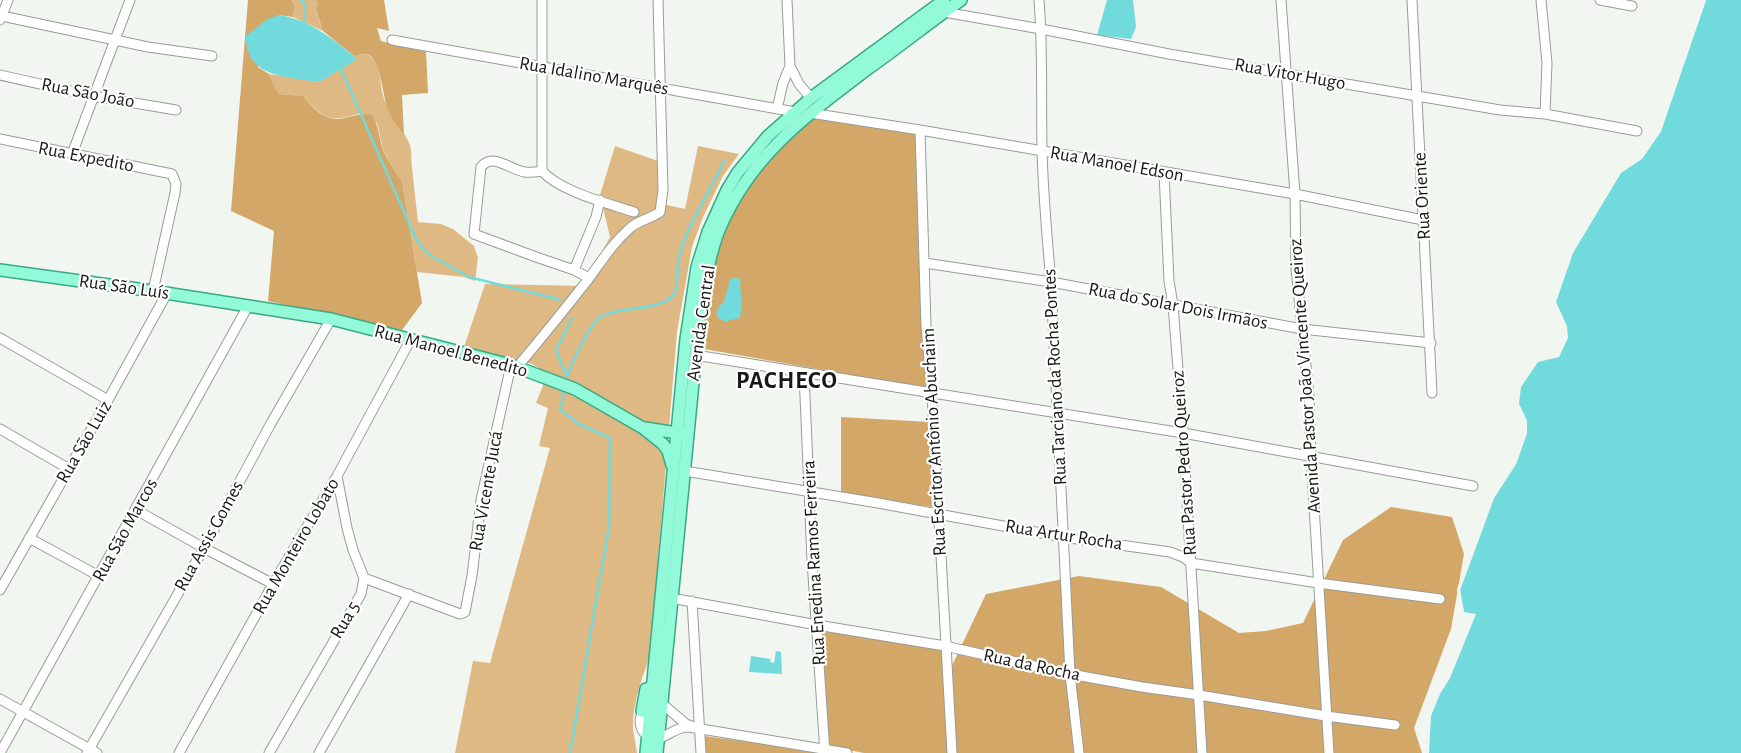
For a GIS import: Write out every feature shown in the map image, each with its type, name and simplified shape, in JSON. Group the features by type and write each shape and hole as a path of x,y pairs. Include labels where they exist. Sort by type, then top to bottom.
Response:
{"main road":[{"name":"Avenida Central","path":"646,753 653,734 656,708 655,656 676,433 692,293 697,267 708,232 727,190 738,172 768,136 794,112 811,98 944,6 961,0"},
{"name":"Avenida Central","path":"656,708 662,690 700,311 712,251 726,215 744,182 768,151 810,113 944,6"},
{"name":"Rua São Luís","path":"0,270 153,290 248,306"},
{"name":"Rua Manoel Benedito","path":"248,306 331,319 411,339 514,366 575,389 643,428 668,451 673,468"},
{"path":"656,430 669,427 678,420"},
{"name":"Rua Manoel Benedito","path":"643,428 688,435"},
{"name":"Avenida Central","path":"653,734 657,753"},
{"path":"641,753 653,734"}],"street":[{"path":"8,0 1,18 148,47 212,56"},
{"path":"72,154 130,0"},
{"path":"542,0 542,171 547,177 569,190 634,212"},
{"path":"514,366 553,325 590,278 614,243 636,222 655,216 660,212 663,190 658,0"},
{"path":"787,0 790,66 799,84 811,98"},
{"name":"Rua Tarciano da Rocha Pontes","path":"1039,0 1045,219 1051,282 1070,674 1078,753"},
{"name":"Avenida Pastor João Vincente Queiroz","path":"1281,0 1296,194 1296,268 1309,395 1310,456 1329,753"},
{"name":"Rua Oriente","path":"1412,0 1432,393"},
{"path":"1541,0 1547,63 1545,114"},
{"path":"1600,0 1632,6"},
{"name":"Rua Vitor Hugo","path":"944,6 1041,29 1169,54 1500,110 1545,114 1637,131"},
{"name":"Rua Idalino Marquês","path":"392,40 794,112"},
{"path":"777,109 783,83 790,66"},
{"name":"Rua São João","path":"0,75 93,96 176,110"},
{"name":"Rua Manoel Edson","path":"810,113 1296,194 1423,220"},
{"name":"Rua Escritor Antônio Abuchaim","path":"920,130 926,326 932,394 952,753"},
{"name":"Rua Expedito","path":"0,139 172,174 176,184 175,193 153,290"},
{"path":"542,171 525,172 491,160 485,162 481,167 474,234 574,270 590,278"},
{"name":"Rua Pastor Pedro Queiroz","path":"1164,173 1169,281 1173,305 1183,433 1202,753"},
{"path":"574,270 596,217 600,200"},
{"name":"Rua do Solar Dois Irmãos","path":"925,263 1051,282 1302,329 1430,343"},
{"name":"Rua São Luiz","path":"0,590 167,293"},
{"name":"Rua São Marcos","path":"0,753 248,306"},
{"name":"Rua Assis Gomes","path":"91,752 331,319"},
{"path":"0,338 108,400"},
{"name":"Rua Monteiro Lobato","path":"179,753 273,584 337,476 411,339"},
{"path":"695,355 1183,433 1473,486"},
{"name":"Rua Vicente Jucá","path":"409,594 460,614 465,612 472,576 481,500 514,366"},
{"name":"Rua Enedina Ramos Ferreira","path":"804,373 812,560 825,751"},
{"path":"0,430 69,469"},
{"name":"Rua Artur Rocha","path":"685,472 1063,537 1170,552 1183,556 1191,563 1318,583 1440,599"},
{"name":"Rua 5","path":"268,753 361,594 364,578 351,542 337,476"},
{"path":"136,510 273,584"},
{"path":"29,538 99,576"},
{"path":"319,753 409,594 364,578"},
{"name":"Rua da Rocha","path":"671,598 945,646 1142,688 1395,725"},
{"path":"692,601 701,753"},
{"path":"0,699 91,752"},
{"path":"656,708 686,724 700,729"},
{"path":"653,734 672,726 672,716 656,708"},
{"path":"653,734 685,727 825,751 847,753"}],"shaded area":[{"path":"248,0 291,0 295,6 293,17 279,15 258,67 269,74 279,94 303,96 320,113 331,118 337,119 365,114 372,115 374,119 383,150 402,181 422,303 402,330 268,301 274,231 231,211"},
{"path":"291,0 316,0 318,4 316,11 323,31 293,17 295,6"},
{"path":"316,0 384,0 389,31 377,28 381,41 426,52 428,93 402,95 404,135 388,111 375,62 366,54 354,56 323,31 316,10 318,4"},
{"path":"366,54 375,62 379,72 385,103 410,145 418,222 441,224 453,229 474,246 478,258 475,281 464,277 417,272 402,181 383,149 377,123 361,113 341,118 323,115 303,96 279,94 269,74 319,82 355,60 354,56"},
{"path":"813,117 917,133 931,389 704,349 702,341 711,280 721,242 729,224 757,173 770,155"},
{"path":"615,146 658,161 658,203 685,209 698,146 739,154 723,176 703,217 692,247 677,332 650,656 638,692 633,720 637,753 455,753 473,661 490,663 550,448 539,446 548,408 536,403 548,373 532,364 464,347 485,284 586,286 590,273 610,237 600,195"},
{"path":"841,417 930,422 932,507 841,493"},
{"path":"1391,507 1452,517 1464,554 1451,629 1414,728 1422,753 864,753 828,746 821,631 943,648 948,674 986,594 1079,576 1161,587 1239,633 1266,631 1303,623 1343,540"},
{"path":"704,736 821,752 821,753 705,753"}],"water":[{"path":"1107,0 1133,0 1136,27 1131,39 1097,35"},
{"path":"1706,0 1741,0 1741,753 1429,753 1431,716 1440,694 1450,678 1476,614 1464,612 1460,590 1494,498 1516,464 1527,433 1527,421 1519,404 1521,387 1538,362 1559,357 1568,338 1567,326 1556,302 1573,253 1621,173 1642,159 1661,131"},
{"path":"279,15 290,17 319,30 337,42 354,56 356,60 319,82 282,76 261,68 253,60 248,50 246,36 266,20"},
{"path":"734,277 741,280 742,304 740,318 726,322 718,318 717,310 724,302 729,281"},
{"path":"776,651 781,652 782,674 749,672 751,656 771,659 770,662 774,663"}],"pier":[{"path":"1704,0 1706,0 1661,131 1642,159 1640,157 1658,129"},
{"path":"1517,397 1519,397 1519,404 1527,421 1527,433 1516,464 1494,498 1460,590 1464,612 1460,608 1457,589 1492,497 1514,463 1525,433 1525,421 1516,405"}],"waterway":[{"path":"300,0 305,3 304,25"},
{"path":"339,69 341,69 415,237 424,250 469,277 561,300"},
{"path":"567,377 587,334 602,316 661,303 674,294 679,258 684,241 724,161"},
{"path":"567,377 556,350 572,318"},
{"path":"562,389 563,398 560,409 579,424 610,438 609,527 570,753"}],"district":[{"name":"PACHECO","path":"787,381"}]}
